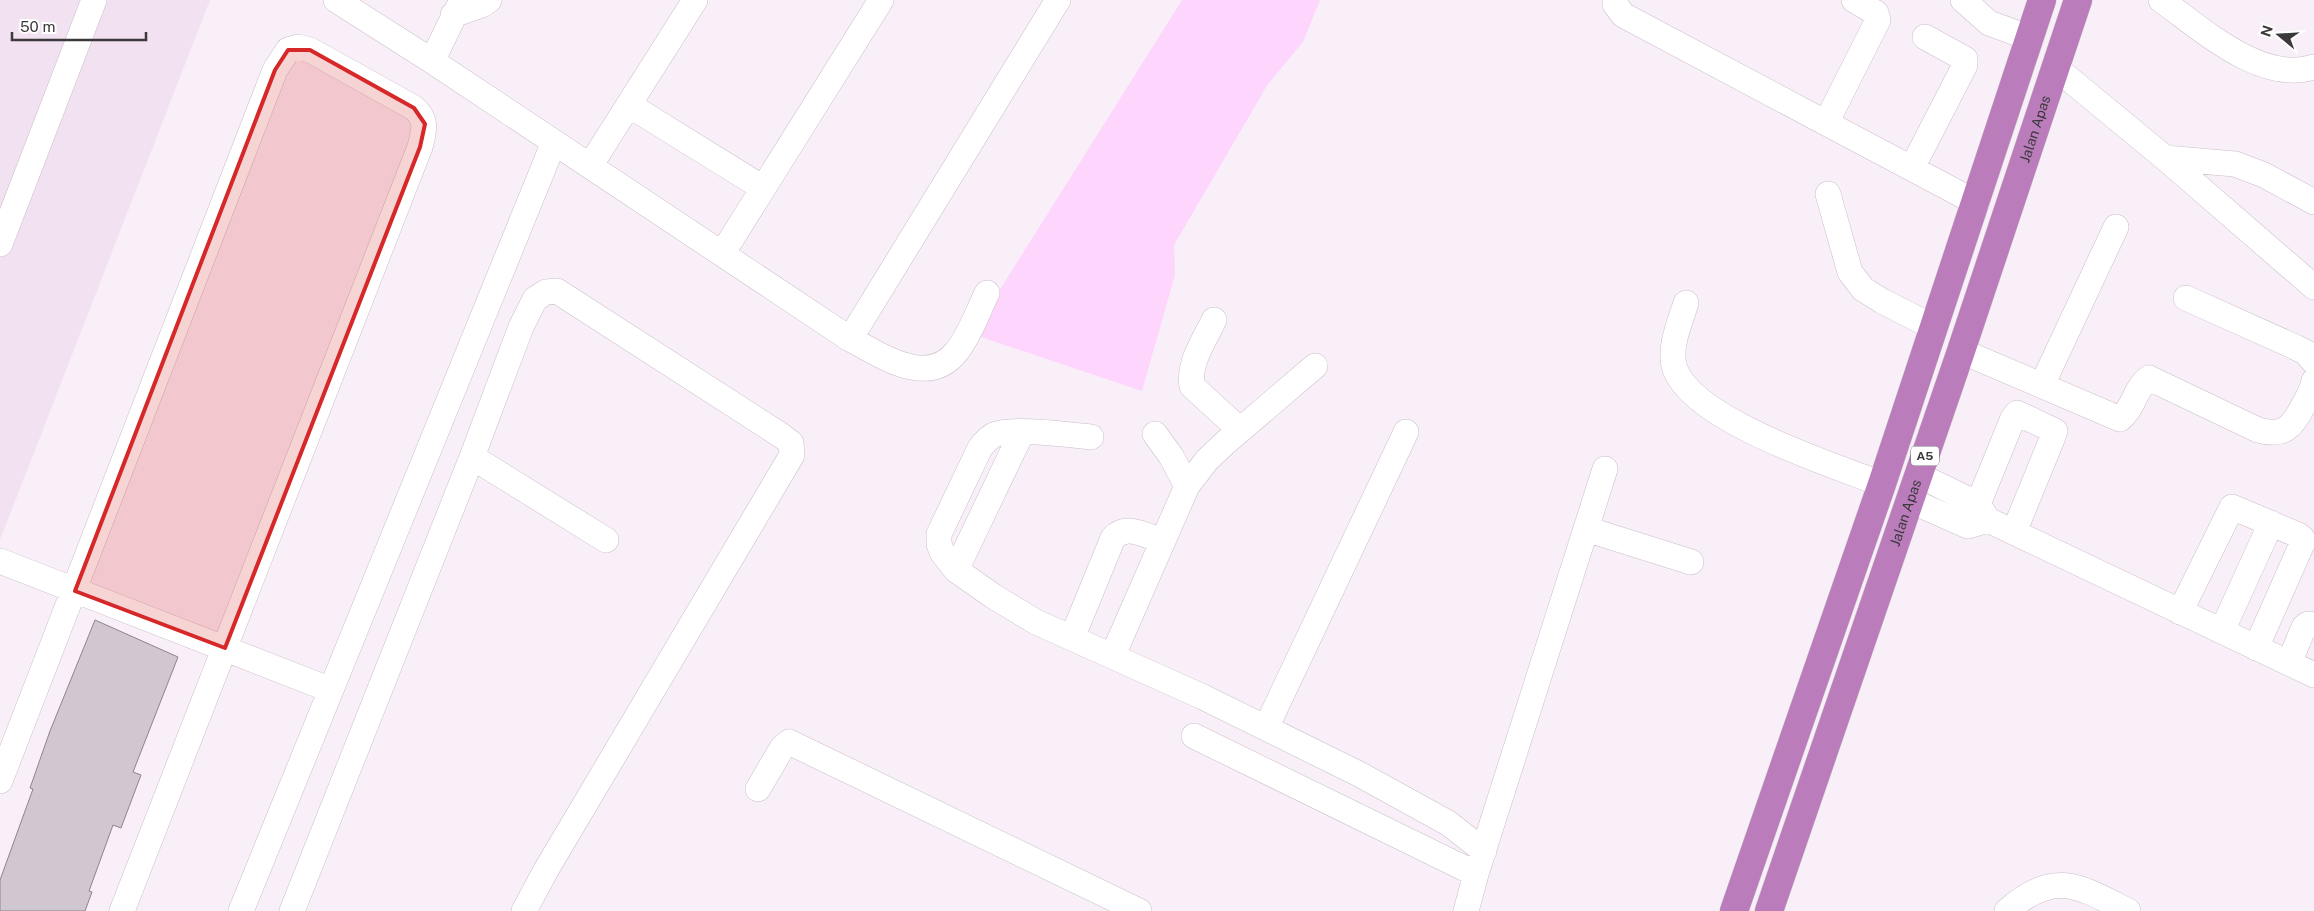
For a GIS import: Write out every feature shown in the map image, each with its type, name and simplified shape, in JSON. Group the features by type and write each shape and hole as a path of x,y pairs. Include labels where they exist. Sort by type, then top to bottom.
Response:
{"highway":[{"name":"A5","path":"1734,911 1779,783 1862,476 1935,328 2042,0"},
{"name":"Jalan Apas","path":"1769,911 1961,351 2078,0"},
{"path":"1977,204 2000,199 2022,171"},
{"path":"1779,783 1790,776 1811,720 1818,715 1835,717"}],"street":[{"path":"0,244 94,0"},
{"path":"336,0 432,61 850,339 903,366 924,369 948,362 958,350 987,293"},
{"path":"432,61 458,7 482,5 489,0"},
{"path":"590,166 695,0"},
{"path":"722,254 881,0"},
{"path":"850,339 1058,0"},
{"path":"1615,0 1615,4 1623,15 1977,204"},
{"path":"1826,123 1878,20 1876,13 1854,0"},
{"path":"1962,0 1989,23 2030,38"},
{"path":"2161,0 2253,62 2272,69 2289,71 2314,67"},
{"path":"1912,168 1965,65 1965,59 1925,37"},
{"path":"0,781 275,70 288,50 298,48 310,50 414,108 421,114 425,124 417,156 122,911"},
{"path":"2056,68 2313,286"},
{"path":"629,105 763,188"},
{"path":"241,911 554,142"},
{"path":"2164,158 2235,164 2264,175 2314,202"},
{"path":"1828,194 1850,272 1863,289 1882,301 1935,328"},
{"path":"2042,385 2116,227"},
{"path":"292,911 472,457 528,310 535,299 546,292 557,291 792,443 792,455 551,861 524,911"},
{"path":"2186,298 2300,350 2314,362"},
{"path":"1686,303 1676,335 1673,355 1676,370 1689,388 1727,418 1750,431 1862,476"},
{"path":"1214,320 1197,354 1192,376 1192,386 1240,430"},
{"path":"1961,351 2120,419 2128,413 2143,383 2149,378 2258,430 2271,434 2282,432 2296,421 2314,381"},
{"path":"1113,655 1187,486 1207,460 1314,366"},
{"path":"1983,512 2013,418 2017,413 2055,431 2014,532"},
{"path":"1091,437 1022,432 996,434 987,440 939,534 939,544 942,552 956,570 1036,622 1113,655 1266,728 1359,774 1440,819 1480,862"},
{"path":"1266,728 1406,432"},
{"path":"1155,434 1172,456 1187,486"},
{"path":"472,457 606,540"},
{"path":"1466,911 1605,468"},
{"path":"1914,488 1983,512 2014,532 2314,675"},
{"path":"2180,612 2232,507 2298,535 2302,538 2302,544 2256,648"},
{"path":"2222,631 2272,523"},
{"path":"1072,638 1113,538 1119,530 1126,529 1163,541"},
{"path":"1586,529 1691,562"},
{"path":"0,561 331,690"},
{"path":"2289,663 2304,627 2308,624 2314,625"},
{"path":"1194,736 1480,862"},
{"path":"758,789 782,748 789,742 1139,911"},
{"path":"2007,911 2037,889 2060,885 2086,889 2128,911"}],"highlighted area":[{"path":"288,50 310,50 414,108 425,124 420,147 225,648 75,591 275,70"}],"shaded area":[{"path":"0,0 210,0 0,540"},
{"path":"1182,0 1320,0 1303,42 1268,84 1174,245 1175,275 1142,391 972,334"}],"building":[{"path":"95,620 178,657 133,772 141,775 121,828 113,825 89,891 92,892 85,911 0,911 0,880 33,789 30,788 50,731"}]}
